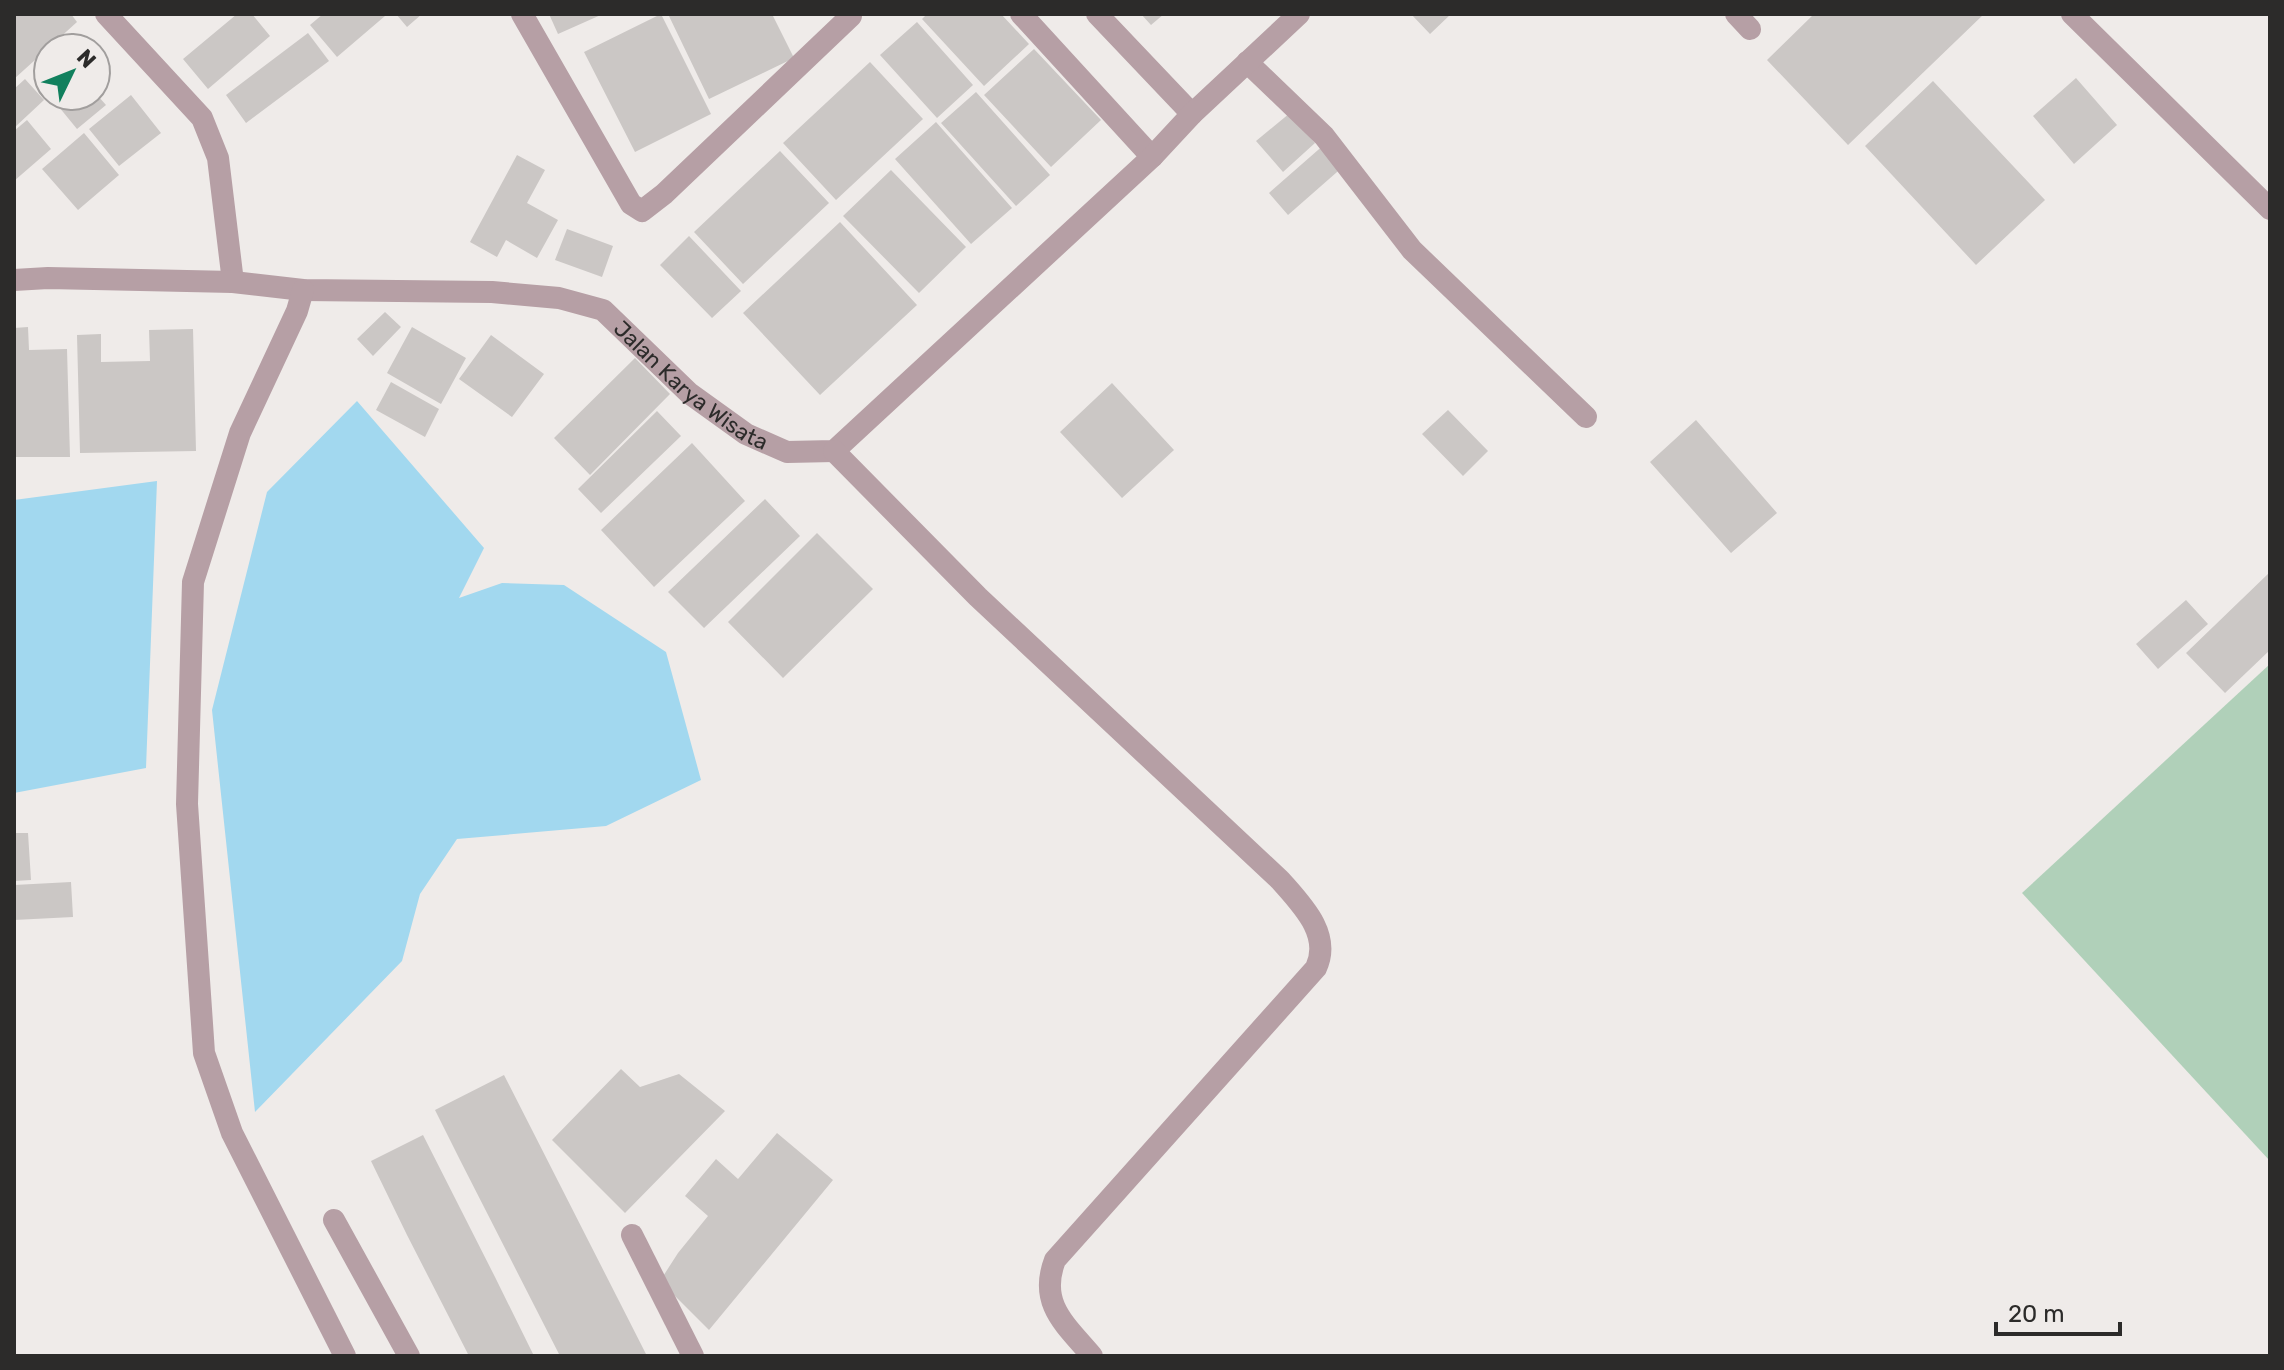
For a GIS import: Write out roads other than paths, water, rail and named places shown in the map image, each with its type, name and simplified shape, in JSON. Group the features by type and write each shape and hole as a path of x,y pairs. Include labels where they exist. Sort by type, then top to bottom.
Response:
{"street":[{"path":"522,14 631,204 642,211 664,194 851,15"},
{"path":"1021,14 1152,157"},
{"path":"1097,14 1192,114"},
{"path":"1092,1356 1056,1313 1050,1299 1048,1287 1055,1260 1316,968 1322,951 1315,925 1280,880 978,597 834,451 1152,157 1192,114 1299,14"},
{"path":"2072,14 2270,209"},
{"path":"115,17 202,118 218,158 233,282"},
{"path":"1247,62 1324,136 1412,250 1586,417"},
{"name":"Jalan Karya Wisata","path":"14,280 233,282 303,290 525,294 559,298 603,310 689,393 746,434 787,452 834,451"},
{"path":"303,290 297,311 240,433 193,582 187,804 204,1053 232,1133 345,1356"},
{"path":"334,1220 409,1356"},
{"path":"632,1235 693,1356"}],"water":[{"path":"357,401 484,548 459,598 502,583 564,585 666,652 701,780 606,826 457,839 420,894 402,961 255,1112 212,710 267,492"},
{"path":"157,481 146,768 14,793 14,500"}]}
